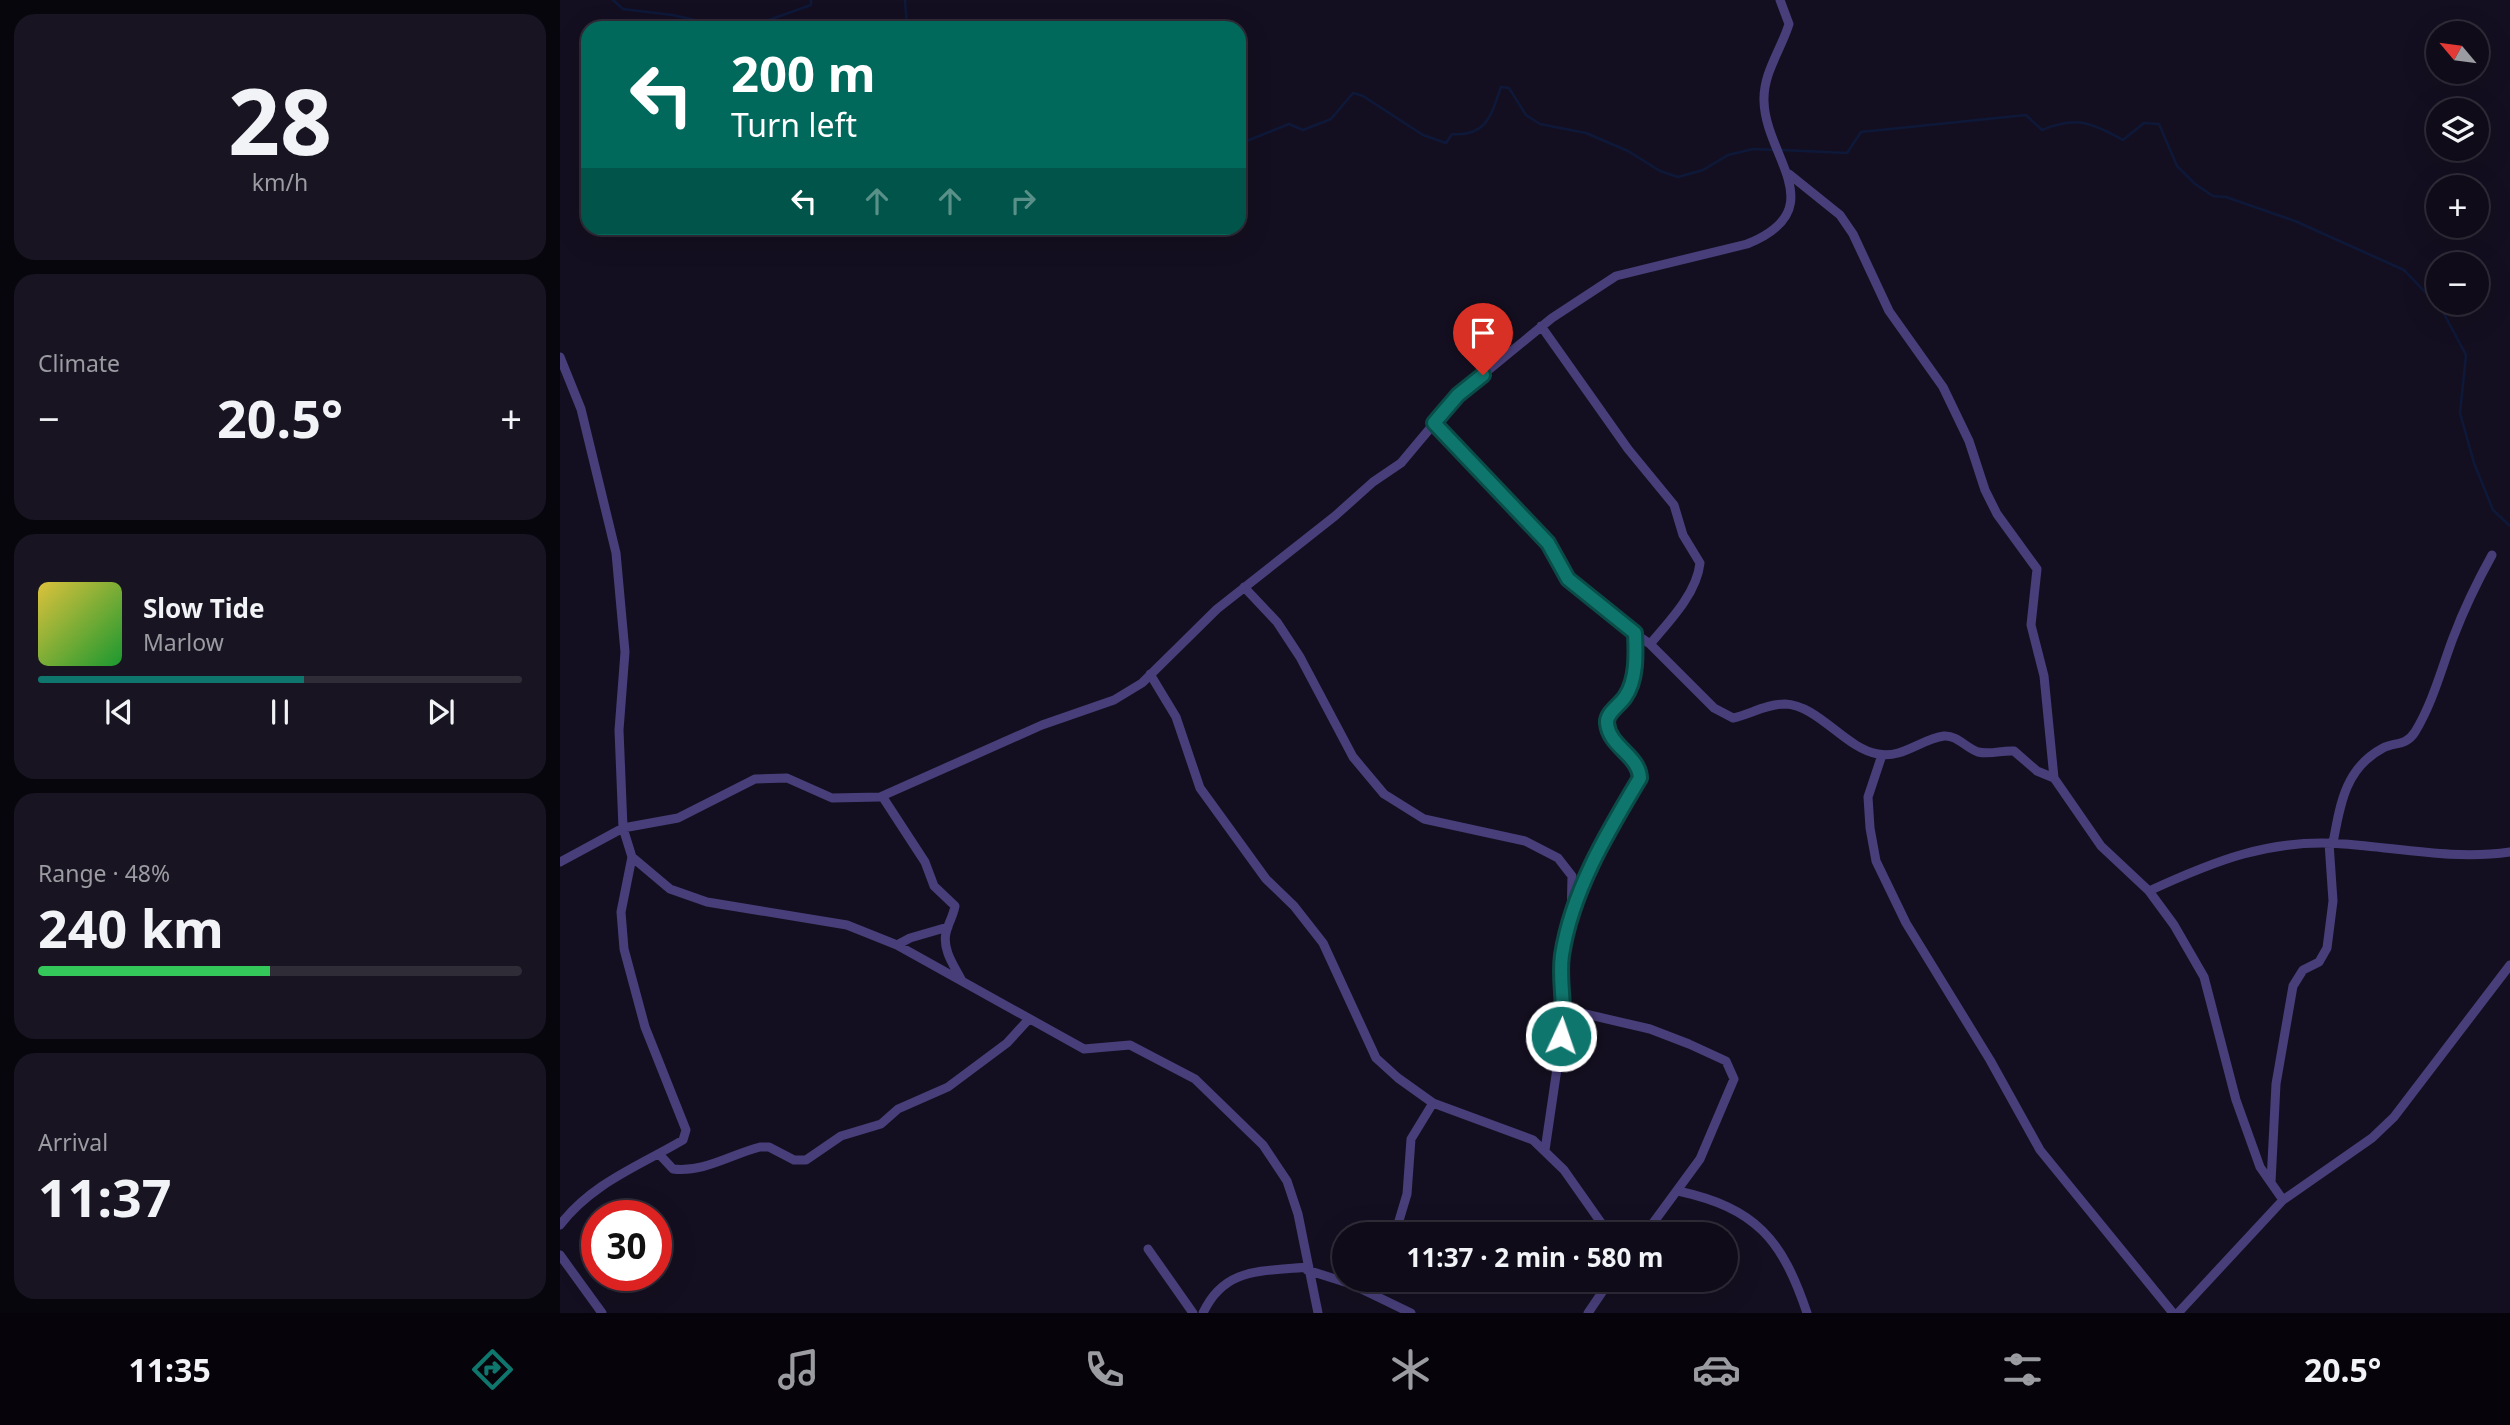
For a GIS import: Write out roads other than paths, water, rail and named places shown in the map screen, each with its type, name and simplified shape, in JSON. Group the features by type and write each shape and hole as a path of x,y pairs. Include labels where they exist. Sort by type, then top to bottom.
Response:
{"street":[{"path":"560,862 624,828 678,818 755,779 787,778 832,798 849,800 882,796 1042,725 1114,700 1150,674 1244,587 1373,482 1401,463 1458,395 1541,326 1616,276 1706,257 1762,238 1786,215 1791,200 1789,174 1768,123 1764,102 1765,78 1789,24 1780,0"},
{"path":"1789,174 1840,215 1853,234 1889,311 1943,387 1969,440 1985,490 1997,514 2037,569 2031,625 2044,676 2054,778 2101,846 2149,891 2174,925 2204,977 2236,1100 2260,1167 2283,1200"},
{"path":"1541,326 1628,449 1674,505 1683,536 1700,563 1692,588 1673,618 1650,644"},
{"path":"560,357 581,409 616,553 625,652 619,730 624,828 632,857 621,912 624,949 645,1027 686,1130 683,1140 600,1186 572,1209 560,1225"},
{"path":"1434,423 1548,543 1568,579 1650,644 1714,708 1733,718 1786,704 1803,710 1855,745 1882,755 1901,752 1943,736 1953,737 1978,752 2014,751 2038,771 2054,778"},
{"path":"2270,1182 2276,1084 2293,986 2303,970 2319,962 2327,948 2333,901 2331,843 2340,803 2356,769 2386,746 2400,744 2414,733 2436,692 2470,593 2491,555"},
{"path":"1244,587 1277,622 1300,657 1353,757 1384,794 1424,819 1525,842 1558,858 1572,876 1572,907 1560,974 1564,1009 1545,1150"},
{"path":"1572,907 1611,824 1640,778 1636,764 1615,743 1607,725 1608,716 1627,695 1633,681 1635,633"},
{"path":"1150,674 1176,717 1200,788 1266,879 1294,906 1324,943 1376,1058 1433,1103 1533,1140 1545,1150 1593,1207 1602,1222"},
{"path":"1882,755 1868,797 1870,828 1876,861 1906,923 1990,1060 2040,1150 2176,1313 2244,1238 2283,1200 2372,1138 2393,1117 2510,965"},
{"path":"882,796 925,862 934,886 954,906 953,918 944,936 946,950 963,983"},
{"path":"2149,891 2212,861 2297,843 2331,843 2458,856 2510,852"},
{"path":"632,857 670,889 707,902 847,925 897,945 1084,1049 1098,1051 1130,1045 1195,1079 1263,1145 1287,1181 1298,1214 1318,1313"},
{"path":"897,945 910,938 948,927"},
{"path":"1564,1009 1650,1029 1719,1056 1731,1069 1734,1079 1700,1159 1654,1222"},
{"path":"659,1154 673,1169 681,1170 705,1166 760,1147 769,1147 794,1160 806,1160 841,1136 881,1124 898,1109 948,1087 1007,1043 1029,1019"},
{"path":"1399,1222 1407,1194 1411,1139 1433,1103"},
{"path":"1678,1191 1722,1204 1761,1230 1779,1248 1795,1277 1807,1313"},
{"path":"1148,1250 1193,1313"},
{"path":"560,1255 602,1313"},
{"path":"1203,1313 1215,1293 1241,1274 1307,1268 1332,1275"},
{"path":"1375,1292 1411,1313"},
{"path":"1588,1313 1602,1292"}],"waterway":[{"path":"613,0 623,9 700,21"},
{"path":"766,21 811,5 811,0"},
{"path":"905,0 906,21"},
{"path":"1246,141 1289,124 1303,130 1331,119 1353,93 1363,96 1423,135 1446,143 1452,134 1473,132 1480,128 1490,115 1501,87 1509,88 1526,115 1540,124 1586,133 1628,151 1660,171 1678,177 1703,170 1728,155 1753,149 1775,150"},
{"path":"1782,150 1847,153 1861,132 2026,115 2042,130 2064,123 2083,123 2123,140 2144,123 2159,124 2177,166 2195,184 2213,196 2226,197 2295,221 2404,270 2442,310 2466,355 2460,413 2474,463 2493,510 2510,526"}]}
